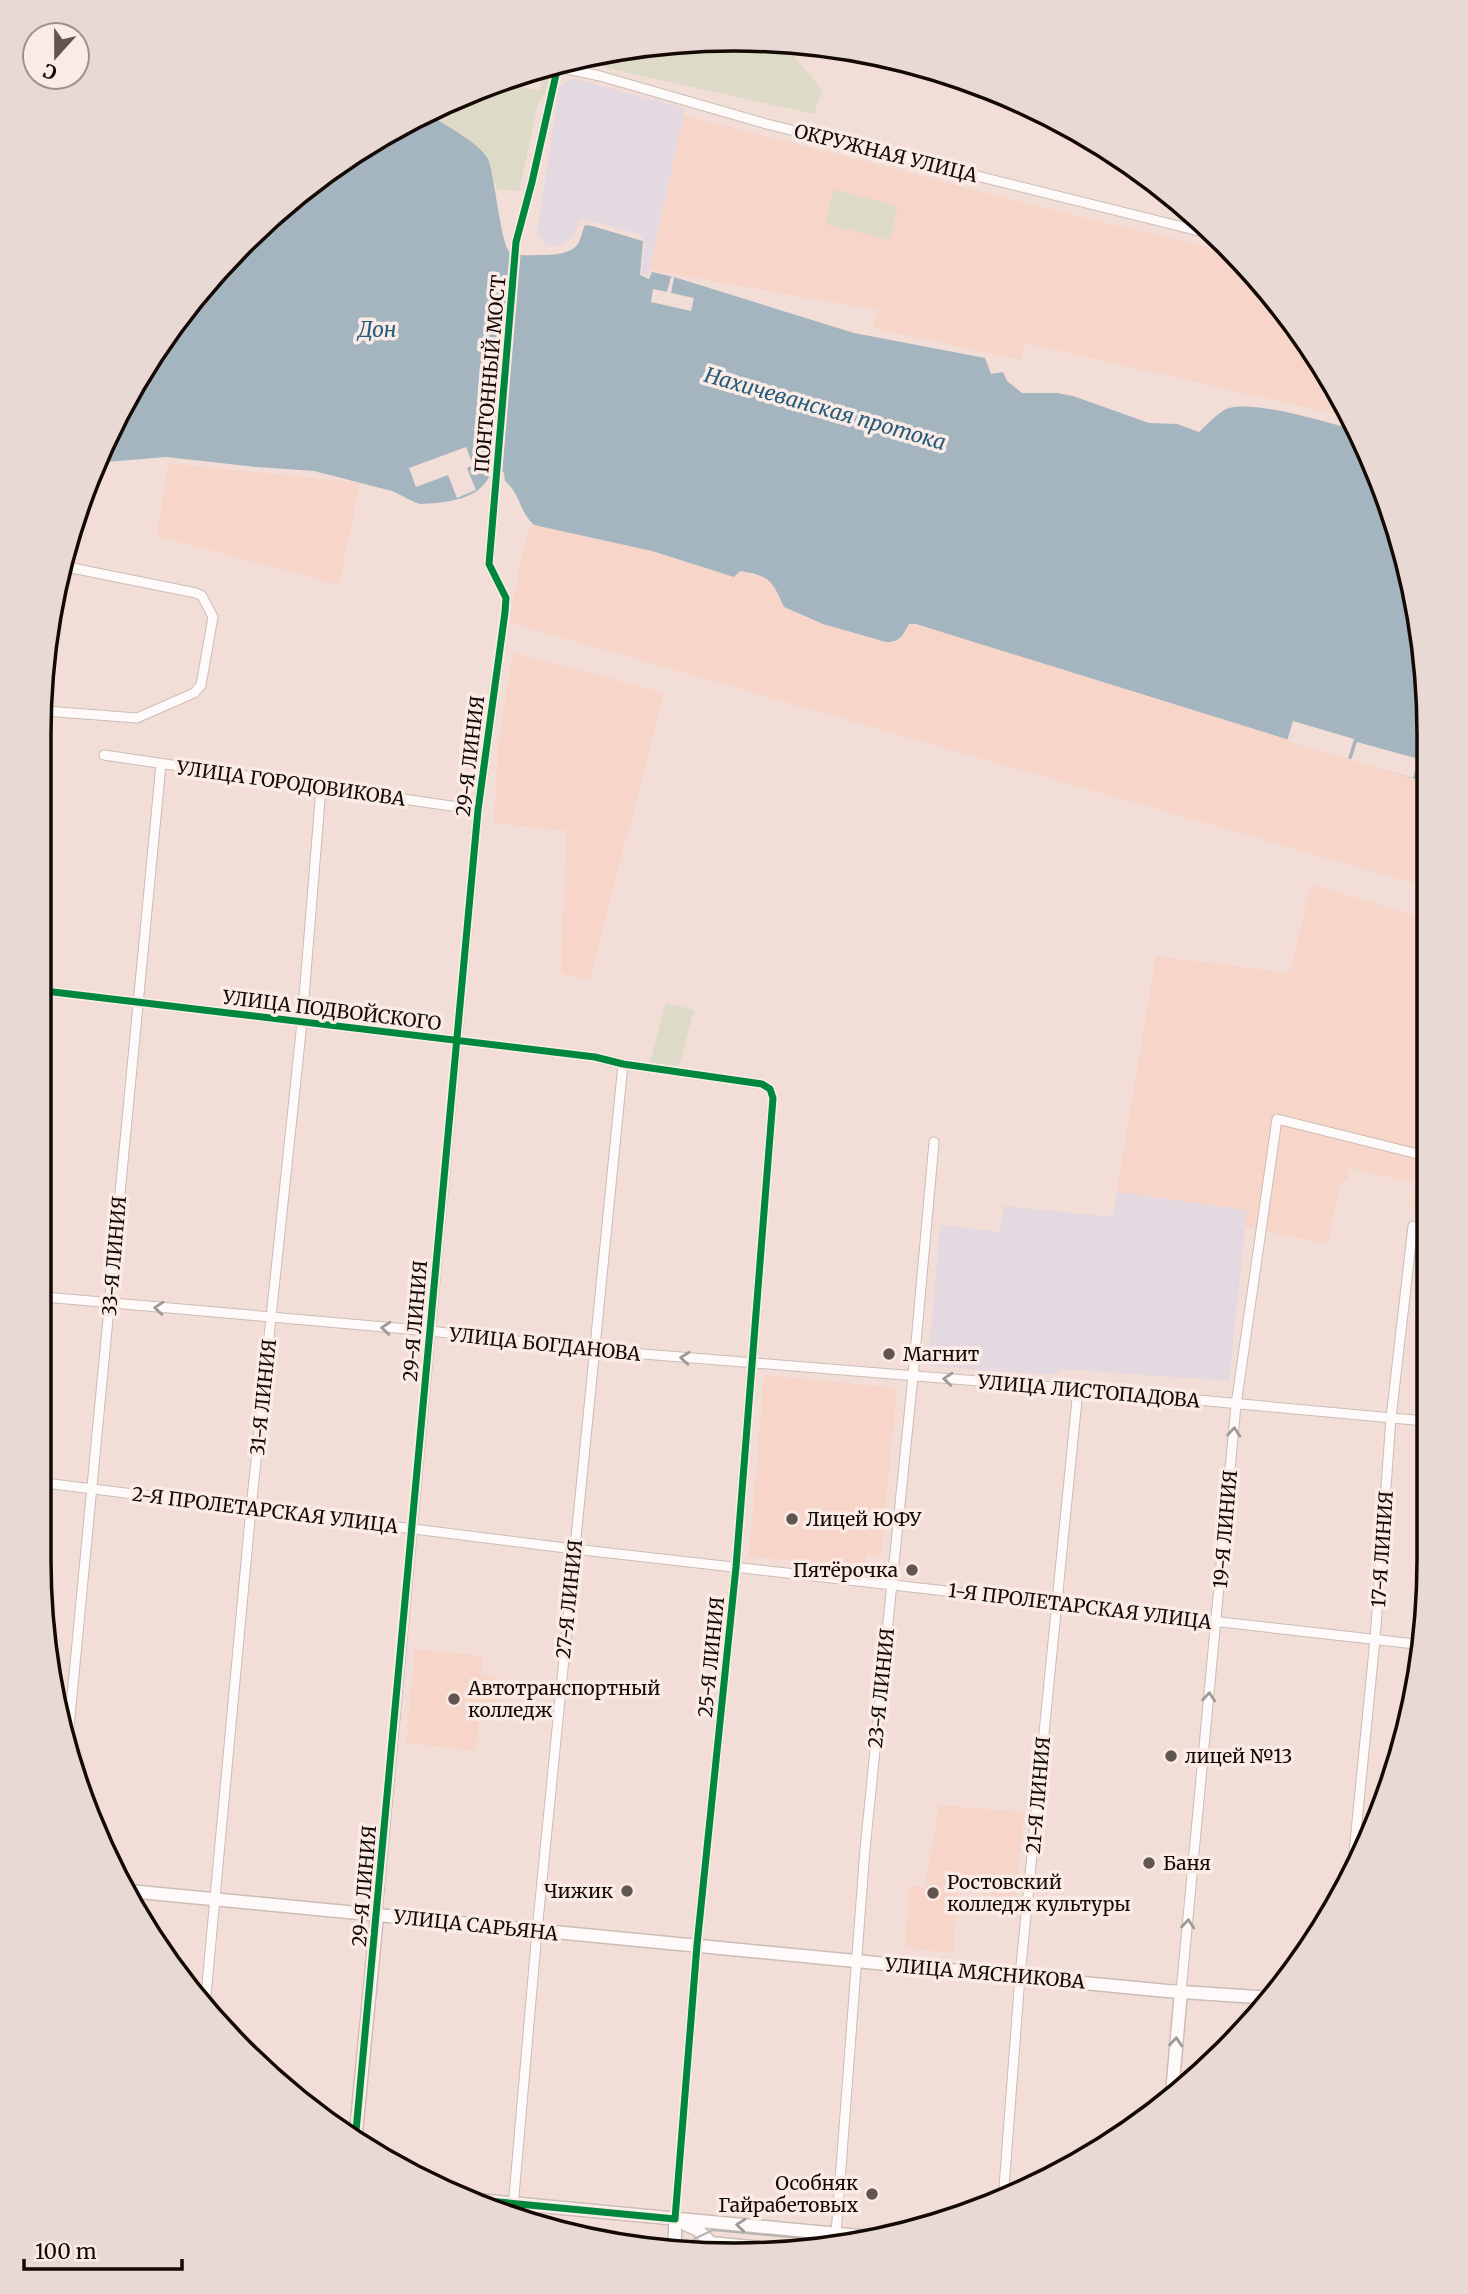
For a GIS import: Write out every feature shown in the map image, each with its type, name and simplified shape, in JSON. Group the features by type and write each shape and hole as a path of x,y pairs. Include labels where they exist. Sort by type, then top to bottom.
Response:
{"main road":[{"name":"УЛИЦА САРЬЯНА","path":"137,1892 697,1945"},
{"name":"29-Я ЛИНИЯ","path":"356,2129 377,1916"},
{"name":"УЛИЦА МЯСНИКОВА","path":"697,1945 1181,1992 1259,1997"},
{"name":"19-Я ЛИНИЯ","path":"1173,2083 1181,1992"},
{"path":"503,2203 840,2234"},
{"path":"675,2219 698,2230 710,2242"},
{"path":"675,2219 675,2240"}],"street":[{"name":"ОКРУЖНАЯ УЛИЦА","path":"577,69 763,123 1195,230"},
{"name":"ПОНТОННЫЙ МОСТ","path":"495,509 516,242 557,74"},
{"name":"29-Я ЛИНИЯ","path":"377,1916 478,810 506,598 489,564 495,509"},
{"path":"51,712 129,718 144,716 198,690 213,617 202,596 196,593 72,568"},
{"name":"УЛИЦА ГОРОДОВИКОВА","path":"104,755 478,810"},
{"name":"33-Я ЛИНИЯ","path":"70,1718 161,764"},
{"name":"31-Я ЛИНИЯ","path":"206,1993 251,1508 302,1021 321,788"},
{"name":"УЛИЦА ПОДВОЙСКОГО","path":"51,992 595,1057 623,1064 762,1084 770,1089 773,1098"},
{"name":"27-Я ЛИНИЯ","path":"514,2204 537,1931 623,1064"},
{"name":"25-Я ЛИНИЯ","path":"675,2219 697,1945 736,1567 773,1098"},
{"name":"19-Я ЛИНИЯ","path":"1181,1992 1236,1405 1277,1119 1417,1154"},
{"name":"23-Я ЛИНИЯ","path":"836,2234 855,1961 934,1142"},
{"name":"17-Я ЛИНИЯ","path":"1355,1844 1375,1639 1391,1418 1413,1226"},
{"name":"УЛИЦА БОГДАНОВА","path":"51,1298 430,1331 594,1350 753,1364"},
{"name":"УЛИЦА ЛИСТОПАДОВА","path":"753,1364 1078,1389 1417,1420"},
{"name":"21-Я ЛИНИЯ","path":"1004,2187 1020,1976 1078,1389"},
{"name":"2-Я ПРОЛЕТАРСКАЯ УЛИЦА","path":"51,1484 736,1567"},
{"name":"1-Я ПРОЛЕТАРСКАЯ УЛИЦА","path":"736,1567 1412,1643"}],"shaded area":[{"path":"689,52 779,52 792,53 822,90 814,114 606,68 603,64"},
{"path":"903,72 954,87 971,94"},
{"path":"549,76 545,94 538,104 519,191 497,189 486,158 462,135 436,119 516,86 540,91 543,78"},
{"path":"571,78 685,108 648,276 641,274 645,243 640,234 580,218 574,236 558,247 547,245 537,234 559,87"},
{"path":"684,115 1048,209 1215,249 1276,318 1302,354 1338,415 1026,343 1020,360 873,328 877,310 650,270"},
{"path":"833,190 898,206 890,240 825,224"},
{"path":"168,463 360,483 339,585 157,536"},
{"path":"534,525 652,551 734,577 740,571 758,576 774,583 800,615 823,624 885,642 894,642 900,640 909,624 916,624 1417,780 1417,884 508,622 528,530"},
{"path":"513,652 664,693 590,979 561,974 566,831 494,823 498,747"},
{"path":"1311,884 1417,916 1417,1211 1412,1210 1414,1183 1349,1168 1347,1179 1340,1183 1328,1244 1245,1227 1246,1210 1117,1192 1156,956 1289,973"},
{"path":"666,1003 694,1010 678,1070 650,1063"},
{"path":"1117,1192 1247,1210 1229,1381 1062,1369 1053,1375 928,1366 940,1225 1000,1232 1004,1206 1113,1217"},
{"path":"764,1375 897,1388 881,1556 866,1554 865,1569 749,1556"},
{"name":"Автотранспортный колледж","path":"415,1649 483,1656 481,1675 499,1678 497,1703 480,1703 476,1751 406,1743"},
{"path":"939,1805 1024,1812 1015,1905 992,1903 973,1885 959,1884 953,1953 905,1948 908,1886 925,1887"}],"water":[{"name":"Дон","path":"436,119 468,140 488,159 504,237 513,254 546,255 566,252 580,241 585,225 592,226 643,241 640,275 649,279 652,272 674,277 854,333 985,358 991,374 1003,372 1007,381 1022,393 1073,396 1149,423 1177,424 1199,432 1225,410 1242,407 1292,413 1344,427 1381,514 1404,601 1416,689 1417,780 916,624 909,624 898,639 886,642 823,624 784,607 773,585 764,577 740,571 734,577 652,551 534,525 505,481 504,472 494,470 480,489 462,498 420,504 392,491 314,471 166,457 108,462 142,392 192,318 251,251 318,192 392,142"}],"pier":[{"path":"671,277 674,277 671,293 694,298 691,311 651,302 653,289 667,292"},
{"path":"466,447 473,465 467,468 476,490 457,498 448,475 416,487 409,468"},
{"path":"1293,721 1354,739 1348,759 1287,741"},
{"path":"1357,742 1417,758 1417,765 1413,778 1351,760"}],"tram line":[{"path":"692,2242 713,2230 808,2239"}],"cycle path":[{"path":"356,2129 478,810 505,612 506,598 489,564 516,242 556,74"},
{"path":"51,992 595,1057 623,1064 762,1084 770,1089 773,1098 736,1567 697,1945 675,2219 502,2202"}],"place":[{"name":"Магнит","path":"889,1354"},
{"name":"Лицей ЮФУ","path":"792,1519"},
{"name":"Пятёрочка","path":"912,1570"},
{"name":"Автотранспортный колледж","path":"454,1699"},
{"name":"лицей №13","path":"1171,1756"},
{"name":"Баня","path":"1149,1863"},
{"name":"Чижик","path":"627,1891"},
{"name":"Ростовский колледж культуры","path":"933,1893"},
{"name":"Особняк Гайрабетовых","path":"872,2194"}],"water label":[{"name":"Нахичеванская протока","path":"825,409"}]}
